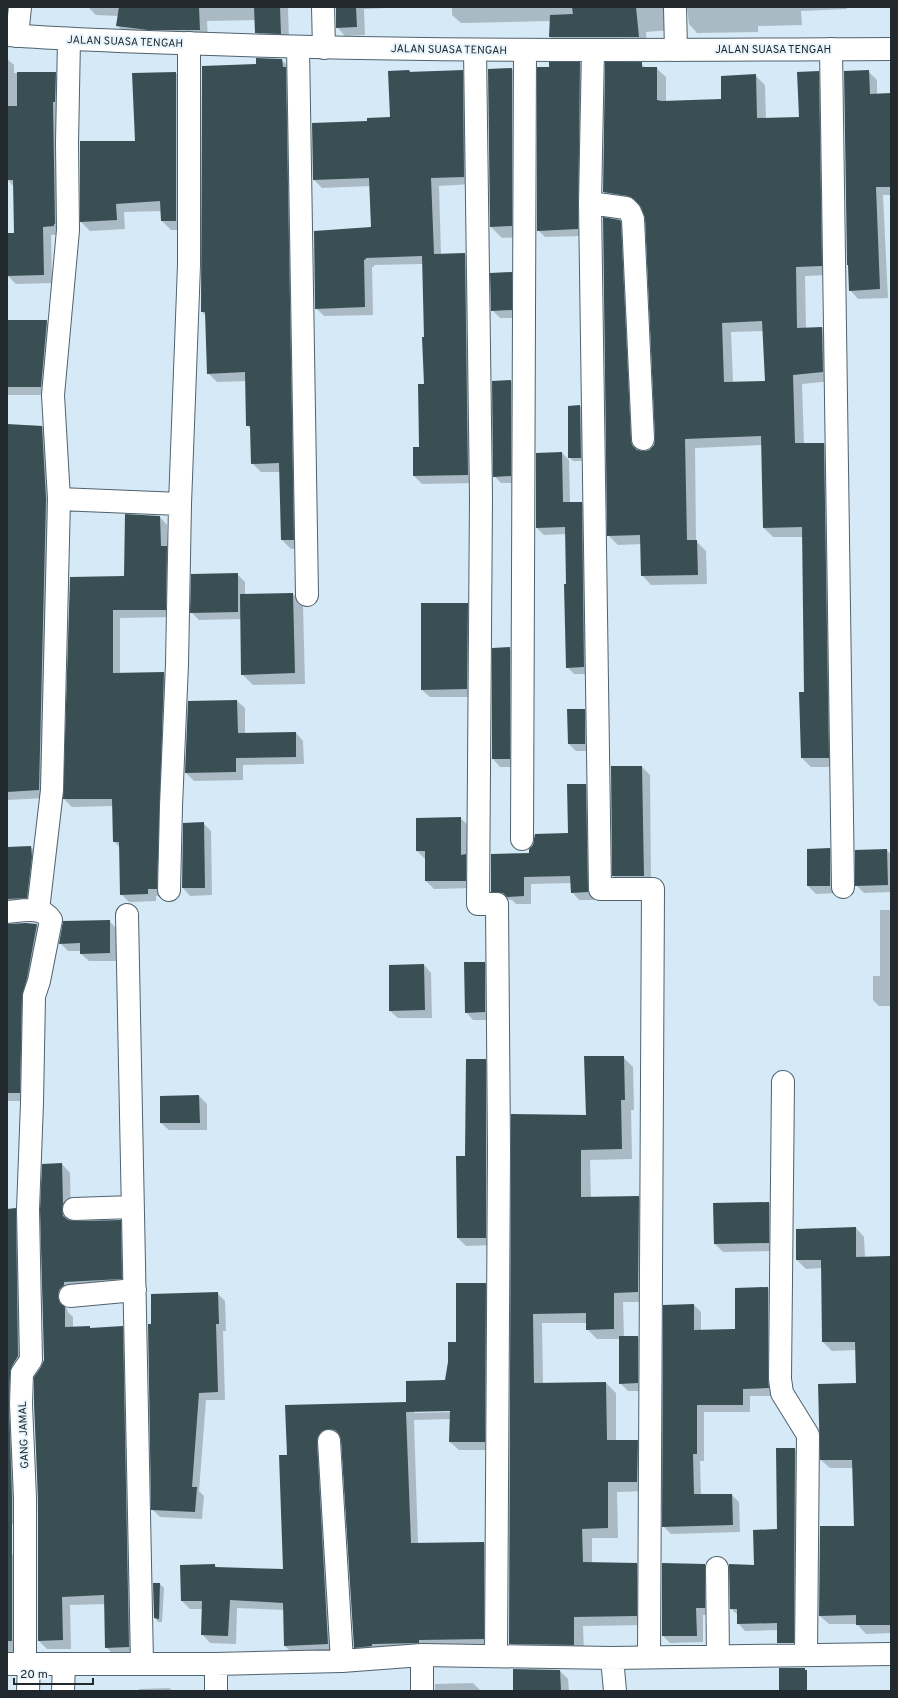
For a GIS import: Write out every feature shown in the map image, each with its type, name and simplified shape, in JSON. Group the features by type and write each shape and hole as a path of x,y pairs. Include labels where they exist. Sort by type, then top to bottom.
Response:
{"street":[{"path":"12,35 20,7"},
{"path":"323,7 324,48"},
{"path":"675,7 676,50"},
{"name":"JALAN SUASA TENGAH","path":"12,35 70,39 324,48 475,50 891,49"},
{"path":"7,912 38,910 52,790 59,499 53,395 68,230 70,39"},
{"path":"169,890 177,664 180,504 189,265 189,43"},
{"path":"298,47 307,594"},
{"path":"831,49 843,887"},
{"path":"475,50 481,497 478,904 497,904 499,1157 496,1656"},
{"path":"522,839 525,50"},
{"path":"593,50 590,203 600,889 653,889 649,1657"},
{"path":"590,203 626,208 630,212 633,219 642,439"},
{"path":"59,499 180,504"},
{"name":"GANG JAMAL","path":"28,1691 20,1663 25,1498 21,1404 22,1374 31,1360 28,1210 34,996 39,981 50,920 47,914 38,910"},
{"path":"127,915 142,1663"},
{"path":"783,1082 780,1380 782,1393 808,1435 806,1655"},
{"path":"74,1208 132,1207"},
{"path":"70,1296 135,1290"},
{"path":"329,1441 342,1661"},
{"path":"718,1568 718,1656"},
{"path":"20,1663 216,1664 342,1661 422,1655 612,1658 891,1654"},
{"path":"422,1655 422,1691"},
{"path":"612,1658 615,1691"},
{"path":"63,1691 64,1664"},
{"path":"216,1664 216,1691"}],"building":[{"path":"119,7 199,7 200,30 148,30 116,26"},
{"path":"254,7 280,7 281,34 255,33"},
{"path":"336,7 356,7 357,27 336,28"},
{"path":"572,7 636,7 639,37 549,37 550,15 573,14"},
{"path":"256,58 282,59 283,67 286,67 294,540 281,540 279,463 251,464 250,426 246,426 245,372 207,374 205,312 201,312 202,66 256,64"},
{"path":"549,62 580,62 578,229 537,231 537,67 549,67"},
{"path":"605,62 642,62 642,67 657,67 657,100 662,101 721,99 721,76 756,74 757,118 799,117 797,72 819,71 822,266 796,267 797,328 822,327 823,372 793,375 795,443 824,443 829,758 801,758 799,692 804,692 802,527 763,528 761,436 685,439 687,540 697,540 698,575 641,576 640,535 607,536 603,217 620,220 621,222 632,445 637,450 649,450 654,445 655,438 645,218 641,207 634,199 628,196 603,192","holes":["762,321 765,381 724,382 722,323"]},
{"path":"512,68 512,226 490,227 488,69"},
{"path":"409,70 410,72 463,70 464,177 431,178 434,254 465,253 468,475 413,476 413,447 419,447 418,384 424,384 422,337 424,337 422,256 366,258 364,260 365,307 315,309 314,231 371,227 369,178 313,180 312,123 367,121 367,118 390,117 388,71"},
{"path":"869,70 870,94 891,93 891,187 876,187 880,289 849,291 847,265 844,71"},
{"path":"17,72 56,72 55,102 53,102 55,224 54,226 43,227 44,275 7,276 7,233 14,233 13,180 7,180 7,106 17,106"},
{"path":"176,72 176,221 161,221 160,201 116,204 117,220 80,222 80,141 135,141 132,73"},
{"path":"512,272 512,310 491,311 490,273"},
{"path":"7,320 47,320 41,387 7,387"},
{"path":"511,380 511,476 493,477 492,381"},
{"path":"580,405 581,458 568,458 568,406"},
{"path":"7,424 42,426 46,499 39,790 7,792"},
{"path":"562,452 563,502 582,502 584,667 566,668 564,584 566,584 565,527 536,528 536,453"},
{"path":"125,514 160,516 161,546 167,546 166,610 113,610 113,673 164,672 157,889 148,889 148,894 120,895 119,842 113,842 112,799 63,799 70,577 124,576"},
{"path":"238,573 238,612 190,613 191,574"},
{"path":"293,593 295,673 241,675 240,594"},
{"path":"421,603 468,603 467,689 421,690"},
{"path":"510,647 510,759 492,759 492,648"},
{"path":"237,700 238,733 296,732 296,757 236,758 236,772 185,773 188,701"},
{"path":"567,709 585,709 585,744 568,744"},
{"path":"611,766 642,766 644,876 612,876"},
{"path":"567,784 586,784 588,892 571,893 570,876 524,877 524,896 507,897 503,893 491,892 491,854 529,853 529,849 533,845 535,834 568,833"},
{"path":"461,817 461,855 466,854 466,881 425,881 425,851 416,851 416,818"},
{"path":"204,822 205,888 182,888 183,823"},
{"path":"31,846 32,857 27,898 7,899 7,847"},
{"path":"830,848 830,886 807,886 807,849"},
{"path":"887,849 888,885 855,886 855,850"},
{"path":"110,920 110,953 80,954 80,943 59,944 63,921"},
{"path":"7,924 37,924 27,978 22,996 20,1093 7,1093"},
{"path":"464,962 485,962 485,1012 465,1013"},
{"path":"424,964 425,1010 389,1011 389,965"},
{"path":"584,1056 624,1056 625,1100 621,1100 622,1149 581,1150 581,1197 639,1196 638,1292 614,1293 614,1329 586,1330 586,1313 533,1314 534,1383 606,1382 607,1440 638,1440 637,1482 608,1482 608,1528 582,1529 583,1562 637,1563 637,1616 574,1617 574,1645 509,1644 511,1114 586,1115"},
{"path":"466,1059 486,1059 486,1238 457,1238 456,1156 465,1156"},
{"path":"199,1095 200,1123 160,1123 160,1096"},
{"path":"62,1163 63,1216 68,1220 74,1221 121,1220 122,1279 64,1282 64,1285 59,1290 58,1297 60,1303 65,1307 65,1327 90,1326 90,1328 123,1326 129,1647 105,1648 104,1595 62,1597 63,1640 38,1641 38,1498 34,1377 44,1360 40,1210 42,1164"},
{"path":"769,1202 769,1243 714,1244 713,1203"},
{"path":"16,1208 18,1356 10,1373 9,1405 12,1498 12,1641 7,1641 7,1209"},
{"path":"856,1227 856,1257 891,1256 891,1625 856,1625 856,1615 819,1616 820,1526 854,1526 852,1460 820,1460 818,1384 856,1383 855,1342 822,1342 821,1260 796,1260 796,1229"},
{"path":"456,1283 486,1283 485,1442 449,1442 450,1411 406,1412 411,1543 484,1542 484,1639 419,1640 419,1643 372,1644 372,1646 354,1648 341,1440 339,1434 335,1430 329,1429 322,1431 318,1436 317,1442 328,1644 284,1646 283,1603 230,1600 228,1636 201,1635 202,1601 181,1601 180,1565 215,1564 215,1567 283,1569 279,1455 287,1455 285,1405 406,1402 406,1381 445,1380 448,1362 448,1342 456,1342"},
{"path":"768,1287 769,1388 743,1389 743,1405 697,1405 697,1454 693,1454 694,1494 732,1494 733,1525 662,1527 663,1305 694,1304 694,1330 735,1329 735,1288"},
{"path":"218,1292 219,1324 216,1324 218,1392 199,1393 192,1487 197,1487 195,1512 151,1510 148,1324 151,1324 151,1294"},
{"path":"619,1336 638,1336 638,1383 619,1384"},
{"path":"776,1448 795,1448 794,1643 777,1643 777,1623 737,1624 737,1609 730,1609 729,1564 754,1565 753,1530 777,1529"},
{"path":"662,1563 705,1564 705,1608 696,1608 697,1636 662,1636"},
{"path":"153,1583 160,1583 159,1619 154,1618"},
{"path":"779,1668 805,1668 805,1670 807,1670 807,1691 779,1691"},
{"path":"513,1669 560,1670 561,1691 513,1691"}]}
